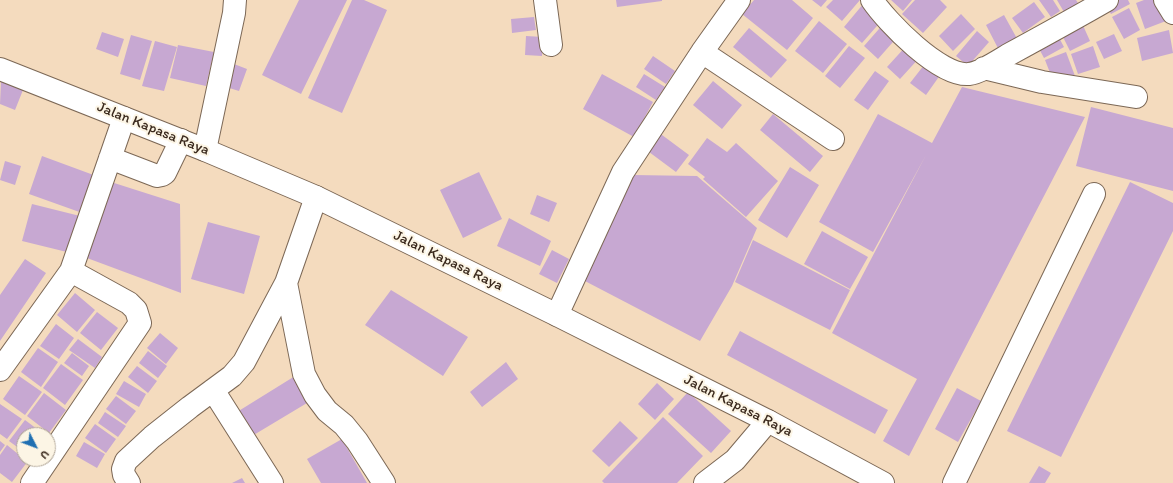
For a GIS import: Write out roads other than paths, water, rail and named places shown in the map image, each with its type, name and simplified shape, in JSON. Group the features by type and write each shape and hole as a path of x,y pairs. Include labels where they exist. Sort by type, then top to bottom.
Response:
{"street":[{"path":"205,150 234,13 235,0"},
{"path":"545,0 551,45"},
{"path":"557,315 623,172 738,0"},
{"path":"872,0 882,14 910,41 946,68 962,74 970,74 984,68 1107,0"},
{"path":"1164,0 1173,13"},
{"path":"702,52 833,139"},
{"path":"984,68 1042,82 1136,97"},
{"name":"Jalan Kapasa Raya","path":"0,69 181,140 316,197 768,420 883,483"},
{"path":"0,370 71,271 124,118"},
{"path":"110,158 157,176 162,175 165,173 181,140"},
{"path":"954,483 1094,194"},
{"path":"129,483 124,475 123,469 126,460 152,437 232,376 244,362 286,283 316,197"},
{"path":"32,483 140,323 136,310 129,303 71,271"},
{"path":"286,283 304,374 315,395 327,411 344,425 357,441 384,483"},
{"path":"213,390 272,483"},
{"path":"705,483 735,460 768,420"}]}
